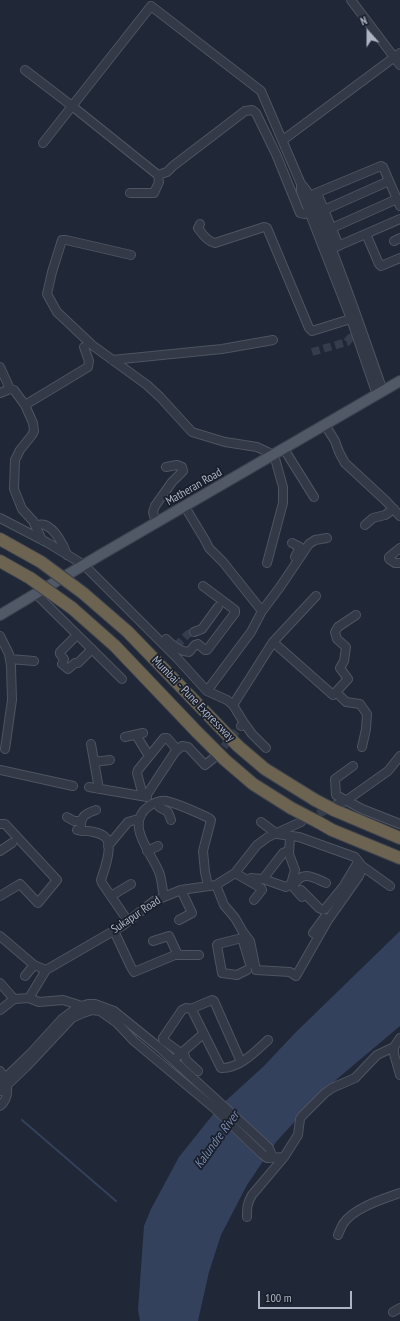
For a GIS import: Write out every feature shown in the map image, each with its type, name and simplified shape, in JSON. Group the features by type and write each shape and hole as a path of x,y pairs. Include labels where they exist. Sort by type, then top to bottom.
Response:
{"highway":[{"name":"Mumbai - Pune Expressway","path":"0,540 40,562 83,593 128,632 238,746 264,769 315,800 335,807 400,838"},
{"name":"Mumbai - Pune Expressway","path":"0,560 30,578 72,608 115,646 225,760 253,784 291,808 332,830 400,858"}],"main road":[{"name":"Matheran Road","path":"0,615 400,381"}],"street":[{"path":"351,0 397,55 400,65"},
{"path":"43,143 152,3 261,91 301,184 300,191 310,197 324,210 332,228 335,247 354,318 356,339 380,393"},
{"path":"283,140 397,55"},
{"path":"25,70 158,175 159,182 154,193 130,193"},
{"path":"158,175 168,172 245,111 252,110 256,113 276,154 300,213 303,214 312,211"},
{"path":"296,204 380,166 383,167 398,203 332,228"},
{"path":"324,210 389,181"},
{"path":"310,197 312,211 354,318 380,393"},
{"path":"312,211 335,247"},
{"path":"335,247 400,219"},
{"path":"200,224 198,228 200,232 211,243 264,227 267,228 309,328 312,330 354,318"},
{"path":"366,234 381,266 400,258"},
{"path":"131,255 62,240 47,294 57,312 92,345 160,396 192,432 225,442 257,447 274,456 283,487 283,503 267,563"},
{"path":"112,360 222,349 273,340"},
{"path":"25,404 88,367 89,361 84,347"},
{"path":"0,367 10,389 14,390 25,404 33,423 34,431 20,450 15,460 14,489 22,509 35,525 42,540"},
{"path":"0,393 10,389"},
{"path":"326,425 345,463 400,516"},
{"path":"284,449 314,497"},
{"path":"156,523 153,512 155,506 172,482 183,471 182,467 177,465 166,467"},
{"path":"185,507 209,548 223,562 262,611"},
{"path":"365,525 373,518 385,515 394,509"},
{"path":"0,518 42,540 84,565 174,648 187,653 198,644 208,650 236,613 235,610 203,586"},
{"path":"35,525 43,524 57,535 65,548 67,555"},
{"path":"207,691 251,632 262,611 298,556 315,540 327,538"},
{"path":"292,543 300,547 298,556"},
{"path":"400,548 389,557 389,559 395,563 400,563"},
{"path":"285,574 291,567"},
{"path":"36,594 122,679"},
{"path":"233,705 273,642 316,596"},
{"path":"194,632 202,629 218,607"},
{"path":"273,642 333,695 348,679 340,668 344,662 346,647 337,639 335,632 338,627 356,615"},
{"path":"77,635 60,652 64,658 62,664 68,669 74,663 78,663 92,649"},
{"path":"0,636 8,665 12,700 5,749"},
{"path":"166,639 207,691 233,705 242,725 266,748"},
{"path":"8,665 34,661"},
{"path":"336,692 346,702 360,704 367,714 366,729 362,747"},
{"path":"125,737 140,734 149,756"},
{"path":"145,796 137,773 138,770 164,738 167,738 175,746 176,751"},
{"path":"91,744 99,789"},
{"path":"145,796 176,751 182,746 188,747 205,765 215,757"},
{"path":"335,807 388,771 400,756"},
{"path":"94,762 110,760"},
{"path":"353,766 335,779 336,795 362,809 400,824"},
{"path":"0,770 73,786"},
{"path":"89,787 145,796 168,812 171,820"},
{"path":"164,896 154,855 140,832 143,811 164,801 211,820 203,852 205,872 244,937 248,967 237,975 222,973 217,945 244,937 250,941 256,970 290,972 296,976 326,919"},
{"path":"96,810 82,818 80,821 79,830 105,836 109,851 101,880 128,921"},
{"path":"67,817 74,821 80,821"},
{"path":"108,846 128,822 141,819"},
{"path":"261,822 278,834 299,837 355,857 360,864 390,886"},
{"name":"Sukapur Road","path":"29,998 46,970 114,931 154,901 164,896 181,890 214,888 235,873 257,845 268,837 278,834 301,822"},
{"path":"0,824 5,824 57,880 38,903 20,884 0,896"},
{"path":"251,878 263,879 286,887 291,884 295,870 288,851 290,836"},
{"path":"0,851 12,843"},
{"path":"263,879 283,853 288,851"},
{"path":"301,890 319,908 323,910 360,864"},
{"path":"313,933 326,919 359,876 361,871 360,864"},
{"path":"235,873 261,888 262,890 254,900"},
{"path":"326,883 310,876 304,876 299,878 294,885 297,892 326,919"},
{"path":"111,896 131,884"},
{"path":"179,920 192,913 181,890"},
{"path":"114,931 134,972 178,955 199,955"},
{"path":"0,936 34,965 46,970"},
{"path":"153,941 169,936 178,955"},
{"path":"25,976 34,965"},
{"path":"0,983 14,999"},
{"path":"0,1010 14,999 29,998 39,1002 63,1000 82,1006"},
{"path":"198,1071 186,1060 182,1053 163,1040 163,1038 182,1010 186,1008 193,1009 212,1000 214,1001 241,1062"},
{"path":"2,1086 62,1019 70,1012 82,1006 95,1004 114,1011 173,1060 253,1147 271,1156 284,1157"},
{"path":"193,1009 203,1034 221,1068 241,1062 254,1053 268,1040"},
{"path":"2,1086 32,1061 72,1018 92,1010 100,1011 117,1023 134,1041 165,1067 203,1093"},
{"path":"165,1067 203,1034"},
{"path":"247,1217 247,1207 252,1195 284,1157 298,1135 300,1119 308,1108 332,1088 354,1078 370,1061 394,1047 400,1038"},
{"path":"394,1047 394,1054 400,1074"},
{"path":"0,1071 2,1086 8,1092 5,1102 0,1106"},
{"path":"338,1235 344,1223 355,1213 382,1199 400,1193"}],"water":[{"name":"Kalundre River","path":"400,931 400,1026 337,1079 308,1107 276,1142 247,1185 221,1235 209,1272 198,1321 140,1321 138,1310 144,1226 151,1209 179,1157 219,1107 264,1066 295,1033"}],"waterway":[{"path":"22,1120 116,1201"}],"tunnel":[{"path":"312,352 347,342 350,338 354,337"},
{"path":"176,646 188,634 194,632"},
{"path":"216,756 241,726"},
{"path":"307,819 333,807"}]}
